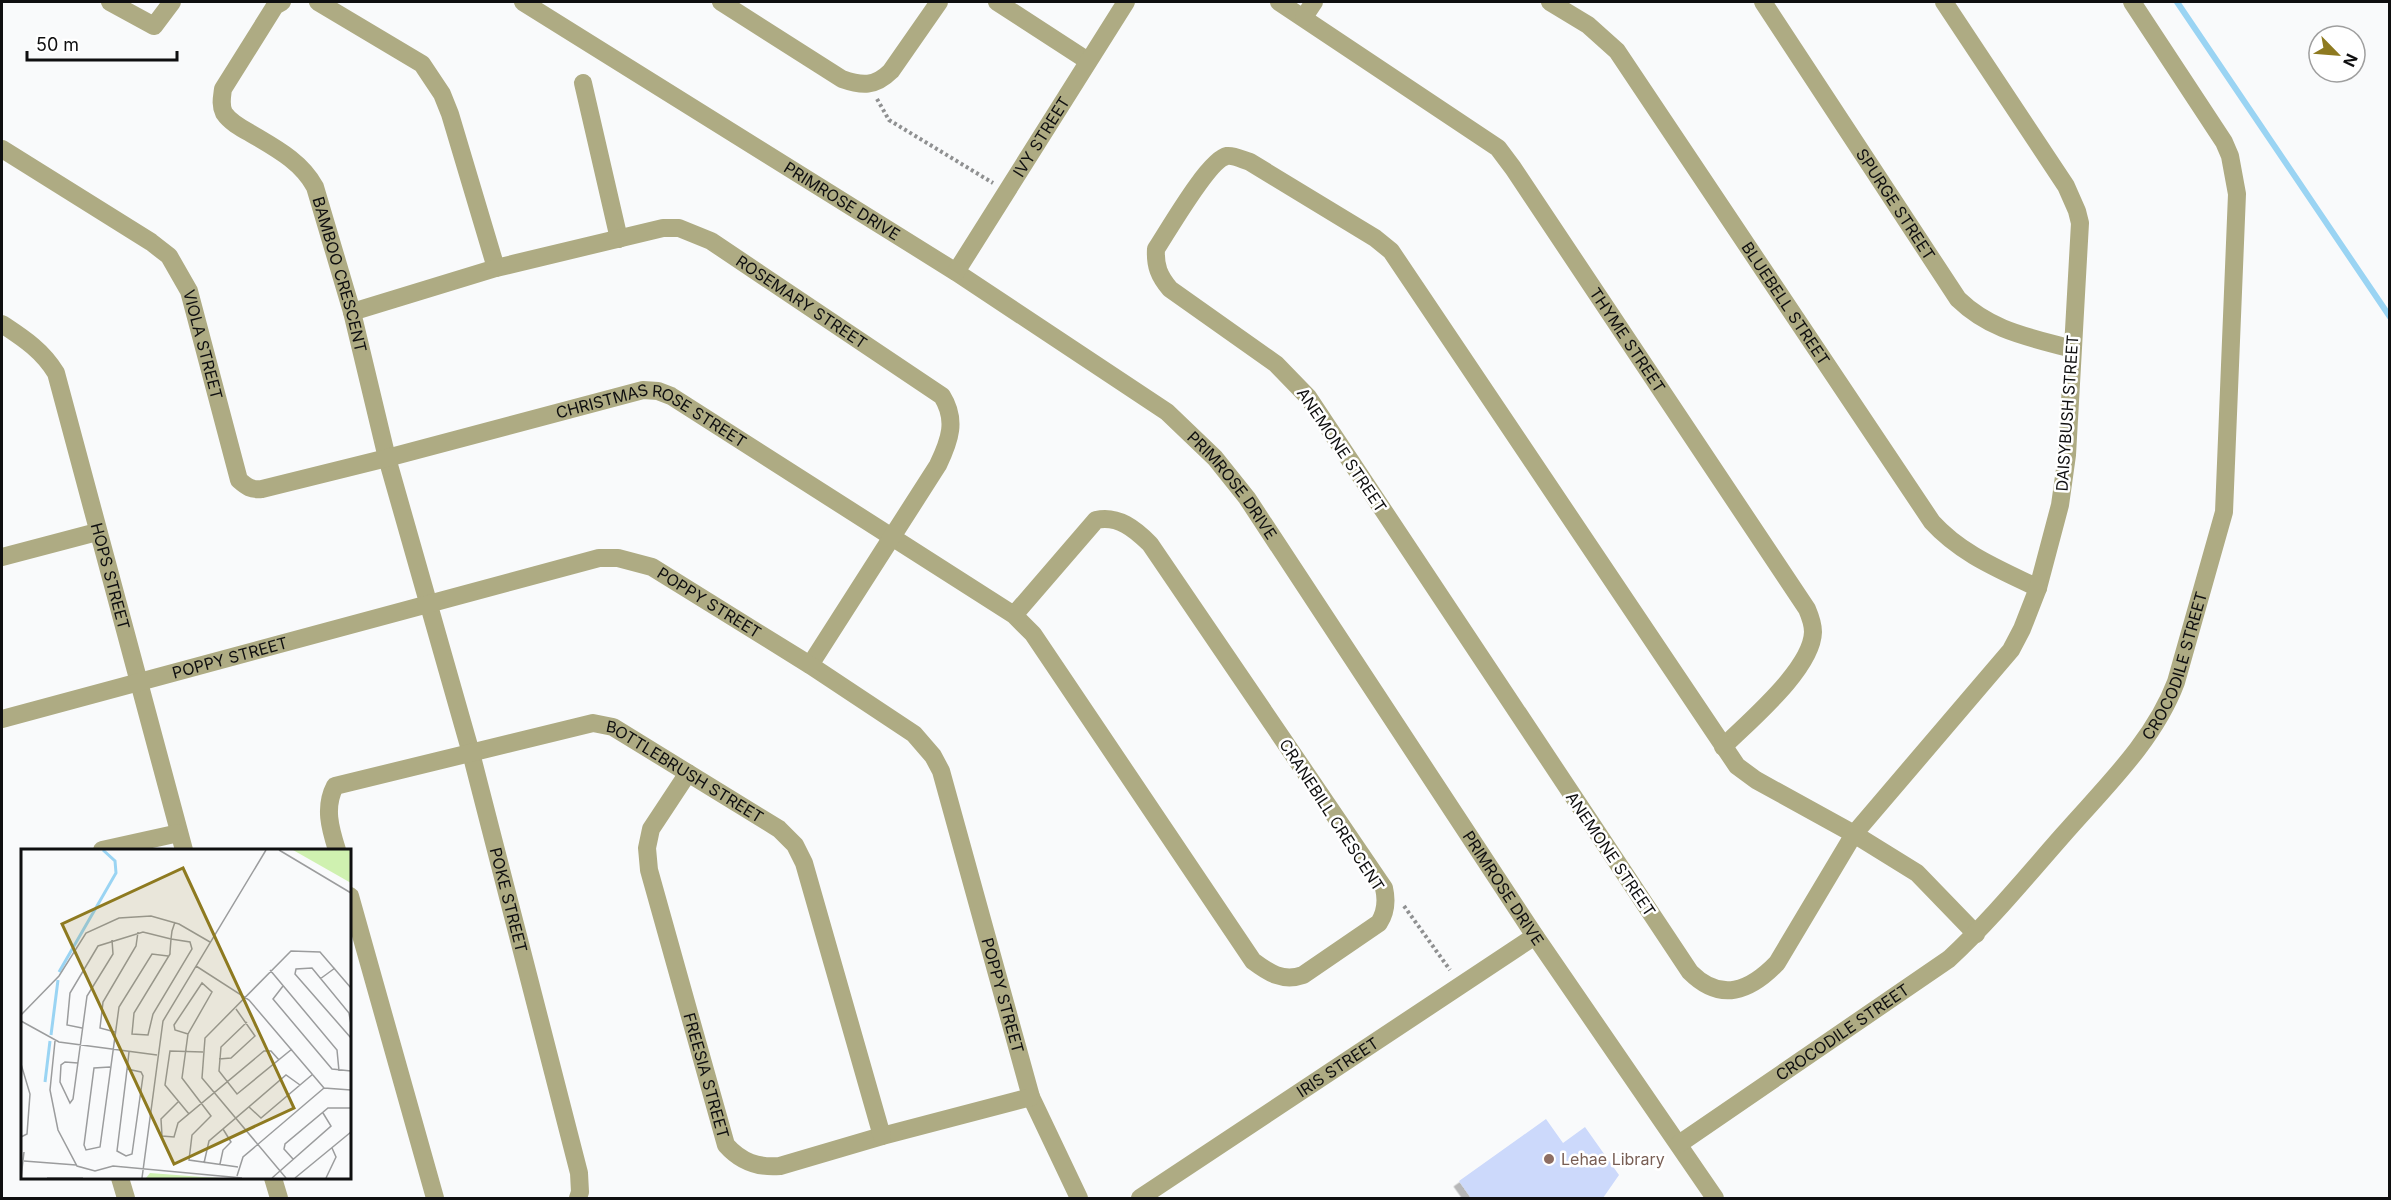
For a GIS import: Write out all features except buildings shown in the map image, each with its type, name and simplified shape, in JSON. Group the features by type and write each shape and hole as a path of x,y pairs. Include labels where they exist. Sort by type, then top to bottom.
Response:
{"street":[{"path":"110,2 154,26 172,2"},
{"name":"BAMBOO CRESCENT","path":"282,2 275,6 223,89 221,102 224,112 235,124 279,150 308,174 315,187 352,312 387,458 429,604"},
{"path":"318,2 422,64 433,79 450,114 496,268"},
{"name":"PRIMROSE DRIVE","path":"524,2 956,272 1167,412 1215,458 1247,498 1535,936 1715,1198"},
{"path":"721,2 842,79 858,85 871,85 882,80 891,71 939,2"},
{"path":"997,2 1088,61"},
{"name":"IVY STREET","path":"956,272 1126,2"},
{"name":"THYME STREET","path":"1279,2 1498,148 1514,168 1807,609 1813,633 1802,663 1790,679 1723,747"},
{"path":"1304,17 1314,2"},
{"name":"BLUEBELL STREET","path":"1550,2 1588,25 1617,51 1932,522 1943,534 1977,558 2038,588"},
{"name":"SPURGE STREET","path":"1763,2 1958,299 1973,313 1991,324 2013,333 2072,349"},
{"name":"DAISYBUSH STREET","path":"1854,834 2011,650 2038,588 2060,505 2067,455 2080,223 2075,204 2066,186 1944,2"},
{"name":"CROCODILE STREET","path":"1679,1143 1949,959 1976,934 2158,723 2168,706 2224,512 2237,194 2234,173 2224,141 2132,2"},
{"path":"583,83 619,239"},
{"name":"VIOLA STREET","path":"2,149 152,242 169,256 189,291 239,480 246,487 254,490 262,489 387,458"},
{"name":"ANEMONE STREET","path":"1854,834 1786,949 1763,978 1731,991 1714,989 1700,982 1690,972 1308,397 1276,364 1170,289 1160,277 1155,263 1156,249 1206,173 1219,159 1228,156 1250,162 1375,238 1391,251 1723,747 1747,774 1854,834 1917,873 1976,934"},
{"name":"ROSEMARY STREET","path":"352,312 496,268 663,228 679,228 711,241 942,396 951,416 950,440 938,465 810,665"},
{"name":"HOPS STREET","path":"2,324 32,344 46,357 56,373 181,842"},
{"name":"CHRISTMAS ROSE STREET","path":"387,458 643,390 658,391 685,404 893,536"},
{"name":"CRANEBILL CRESCENT","path":"893,536 1014,615 1033,634 1253,961 1260,967 1282,978 1302,975 1379,923 1383,916 1386,899 1384,888 1161,560 1140,534 1115,519 1096,520 1087,527 1014,615"},
{"path":"2,556 97,532"},
{"name":"POPPY STREET","path":"2,719 139,684 599,558 618,558 652,567 810,665 914,734 933,756 940,771 1031,1097 1079,1198"},
{"name":"POKE STREET","path":"429,604 471,753 579,1173 578,1198"},
{"name":"BOTTLEBRUSH STREET","path":"337,849 328,814 329,797 335,786 593,723 613,727 779,829 795,845 804,863 882,1136"},
{"name":"FREESIA STREET","path":"688,773 651,829 647,848 649,870 726,1145 743,1161 768,1167 780,1166 882,1136 1031,1097"},
{"path":"112,849 181,842"},
{"path":"351,900 435,1198"},
{"name":"IRIS STREET","path":"1140,1198 1535,936"},
{"path":"120,1179 126,1198"},
{"path":"273,1179 279,1198"}],"path":[{"path":"871,85 889,120 1006,191"},
{"path":"1386,899 1405,906 1460,986"}],"waterway":[{"path":"2177,2 2390,317"}],"place":[{"name":"Lehae Library","path":"1549,1159"}]}
